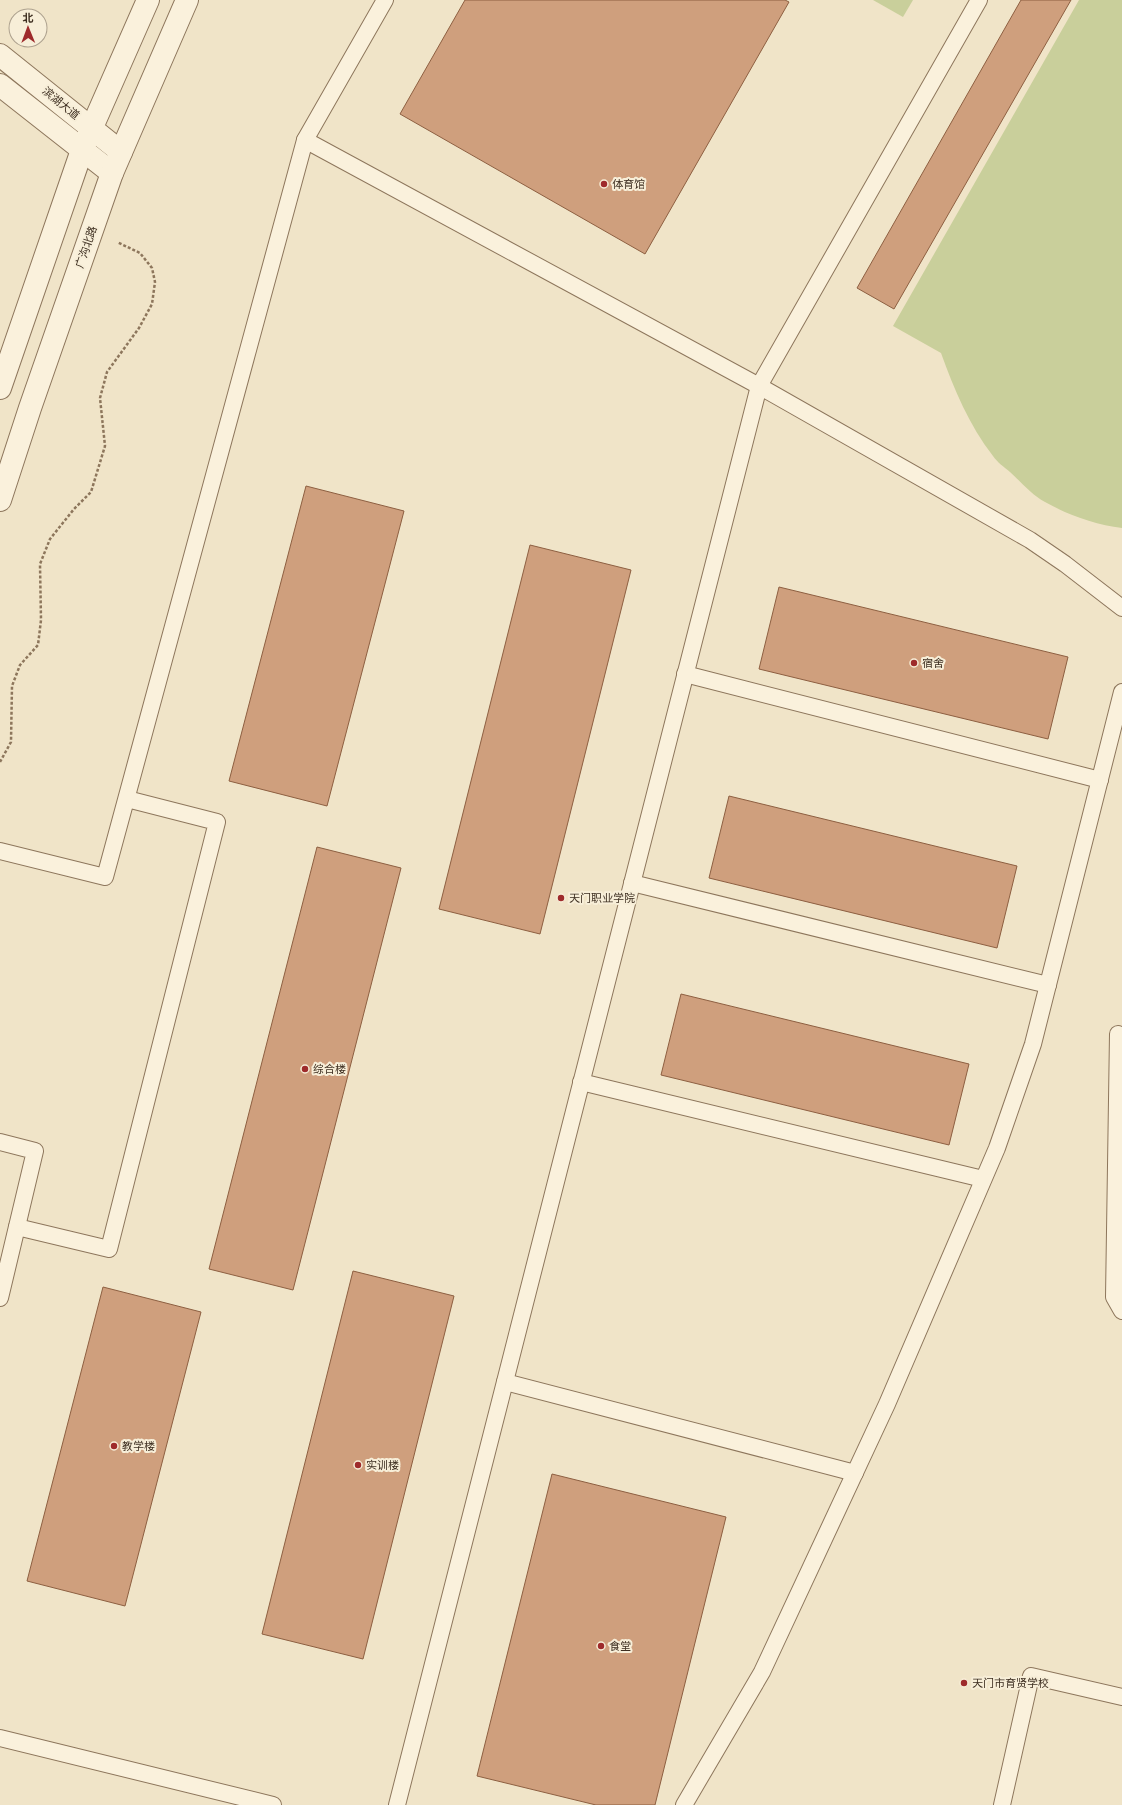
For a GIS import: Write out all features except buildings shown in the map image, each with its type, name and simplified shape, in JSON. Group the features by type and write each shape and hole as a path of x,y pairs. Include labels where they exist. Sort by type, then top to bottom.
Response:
{"street":[{"path":"0,388 82,150 148,0"},
{"name":"广沟北路","path":"0,500 30,408 112,173 187,0"},
{"name":"滨湖大道","path":"0,55 121,152"},
{"path":"0,84 112,173"}],"lane":[{"path":"0,851 105,878 305,140 385,0"},
{"path":"397,1805 758,386 979,0"},
{"path":"305,140 758,386 1030,540 1065,564 1122,608"},
{"path":"685,674 1100,780"},
{"path":"684,1805 762,1672 887,1404 997,1148 1033,1044 1122,692"},
{"path":"17,1227 109,1250 217,822 126,799"},
{"path":"632,883 1048,985"},
{"path":"1121,1035 1114,1297 1122,1311"},
{"path":"581,1082 983,1179"},
{"path":"0,1142 35,1151 0,1298"},
{"path":"505,1382 855,1473"},
{"path":"1002,1805 1031,1676 1122,1697"},
{"path":"0,1738 273,1805"}],"path":[{"path":"0,762 11,742 12,686 20,665 38,645 41,620 40,564 50,539 74,509 91,492 105,446 100,398 107,372 139,328 152,304 155,282 152,268 140,253 92,230"}],"green space":[{"path":"873,0 913,0 903,17"},
{"path":"1079,0 1122,0 1122,528 1092,522 1073,515 1045,502 1031,492 996,460 984,444 969,419 951,380 941,353 893,326"}],"place":[{"name":"体育馆","path":"604,184"},
{"name":"宿舍","path":"914,663"},
{"name":"天门职业学院","path":"561,898"},
{"name":"综合楼","path":"305,1069"},
{"name":"教学楼","path":"114,1446"},
{"name":"实训楼","path":"358,1465"},
{"name":"食堂","path":"601,1646"},
{"name":"天门市育贤学校","path":"964,1683"}]}
